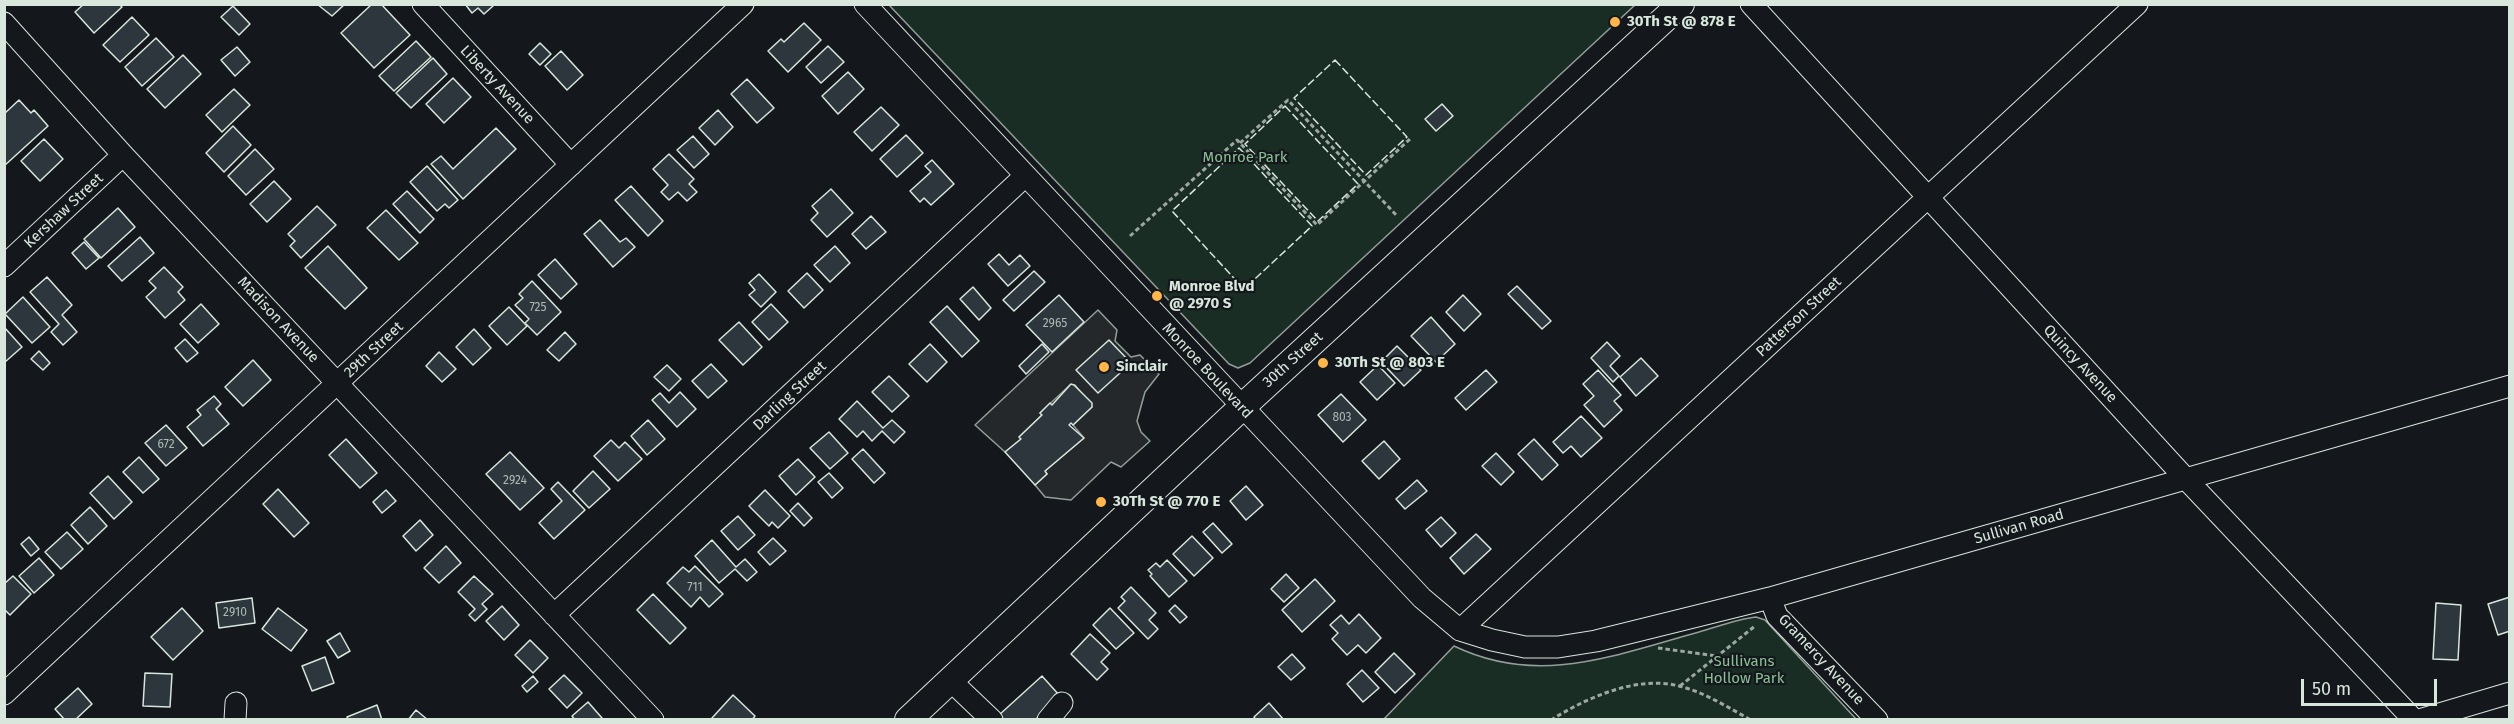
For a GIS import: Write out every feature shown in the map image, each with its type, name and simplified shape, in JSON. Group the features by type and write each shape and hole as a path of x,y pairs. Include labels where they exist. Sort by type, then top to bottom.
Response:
{"main road":[{"name":"30th Street","path":"908,720 1241,408 1681,4"}],"street":[{"name":"Liberty Avenue","path":"423,4 571,165"},
{"name":"29th Street","path":"4,694 743,4"},
{"name":"Monroe Boulevard","path":"865,4 1241,408 1422,598 1461,630 1525,647"},
{"name":"Quincy Avenue","path":"1751,4 1927,199 2186,479 2414,720"},
{"name":"Patterson Street","path":"1461,630 2137,4"},
{"name":"Madison Avenue","path":"4,23 123,155 653,720"},
{"name":"Kershaw Street","path":"4,266 123,155"},
{"name":"Darling Street","path":"554,615 1025,177"},
{"name":"Sullivan Road","path":"1525,647 1558,647 1596,641 1770,598 2510,386"},
{"name":"Gramercy Avenue","path":"1770,598 1777,616 1877,720"},
{"path":"951,681 992,720"},
{"path":"2419,720 2510,693"},
{"path":"1048,720 1062,703"}],"path":[{"path":"1240,143 1288,100 1398,217"},
{"path":"1130,236 1237,140 1317,225 1410,139"},
{"path":"1680,686 1755,626"},
{"path":"1658,648 1717,656"},
{"path":"1551,720 1588,699 1620,689 1660,684 1680,686 1751,720"}],"green space":[{"name":"Monroe Park","path":"889,5 1635,5 1250,363 1238,368 1229,364"},
{"name":"Sullivans Hollow Park","path":"1756,617 1765,620 1856,719 1384,719 1454,646 1485,658 1516,664 1547,666 1577,663 1637,650 1734,621"}],"shaded area":[{"path":"1098,310 1117,330 1115,341 1131,357 1140,355 1159,374 1145,392 1137,421 1141,432 1150,441 1121,467 1111,462 1071,500 1045,497 1035,485 1047,474 1045,471 1084,438 1073,425 1092,407 1075,385 1070,385 1040,413 1042,415 1019,437 1021,439 1005,452 975,425"}],"building":[{"path":"84,4 119,4 122,7 94,33 75,12"},
{"path":"317,4 345,4 332,16"},
{"path":"372,4 381,4 410,35 374,68 341,33"},
{"path":"465,4 492,4 493,6 484,14 478,8 472,13"},
{"path":"233,6 250,24 239,35 221,17"},
{"path":"132,17 149,35 120,62 103,45"},
{"path":"804,23 821,40 788,72 768,51 781,39 784,42"},
{"path":"156,38 174,57 142,86 125,67"},
{"path":"416,41 431,57 394,91 379,76"},
{"path":"540,43 551,54 540,65 529,54"},
{"path":"828,46 844,62 821,83 806,67"},
{"path":"237,47 250,62 235,76 221,60"},
{"path":"561,51 583,75 567,90 545,66"},
{"path":"183,55 201,74 165,108 147,89"},
{"path":"433,58 447,74 411,108 396,93"},
{"path":"848,72 864,89 838,114 822,96"},
{"path":"453,78 471,97 444,123 426,104"},
{"path":"747,79 774,108 757,123 731,94"},
{"path":"234,89 250,105 222,132 206,115"},
{"path":"19,100 31,113 34,110 48,126 4,166 4,114"},
{"path":"1442,104 1453,116 1436,131 1425,119"},
{"path":"881,107 899,125 872,151 854,132"},
{"path":"718,110 733,127 715,145 699,128"},
{"path":"233,126 251,145 224,172 206,153"},
{"path":"496,128 516,149 463,199 431,164 441,156 453,169"},
{"path":"906,135 923,153 897,177 880,159"},
{"path":"693,136 709,154 694,168 677,150"},
{"path":"44,139 63,159 40,181 21,161"},
{"path":"255,149 274,169 246,195 228,176"},
{"path":"669,154 694,179 689,184 697,192 687,201 678,192 669,200 661,192 668,185 653,169"},
{"path":"932,160 954,184 931,205 924,198 920,202 910,191 931,172 925,166"},
{"path":"427,166 458,200 449,208 445,204 437,211 410,182"},
{"path":"274,181 291,199 267,222 250,204"},
{"path":"631,186 663,221 648,236 615,200"},
{"path":"831,189 853,213 827,237 811,220 818,213 812,206"},
{"path":"407,191 434,219 420,233 393,204"},
{"path":"317,206 336,225 301,258 290,246 295,241 288,234"},
{"path":"118,208 135,227 101,258 84,239"},
{"path":"386,210 418,243 399,260 367,228"},
{"path":"871,216 886,232 866,249 852,234"},
{"path":"600,220 620,242 626,238 635,247 613,267 584,234"},
{"path":"140,237 154,253 122,281 108,266"},
{"path":"84,242 99,258 86,269 72,253"},
{"path":"328,246 367,288 345,309 305,268"},
{"path":"835,246 850,263 830,282 814,265"},
{"path":"999,254 1009,265 1020,255 1030,266 1008,286 988,264"},
{"path":"555,259 577,284 561,299 538,275"},
{"path":"164,267 183,287 178,292 185,300 165,318 146,297 156,288 149,281"},
{"path":"1034,271 1045,282 1014,311 1003,300"},
{"path":"807,273 823,290 804,308 788,291"},
{"path":"759,274 776,292 761,307 749,295 755,290 749,283"},
{"path":"47,277 72,305 62,315 77,332 63,345 51,332 59,324 30,292"},
{"path":"532,281 561,312 537,335 525,323 529,319 515,305 523,298 519,294"},
{"path":"1517,286 1551,321 1542,329 1508,294"},
{"path":"973,287 991,308 979,320 960,299"},
{"path":"1059,295 1084,322 1052,352 1026,325"},
{"path":"1463,295 1481,314 1464,331 1446,312"},
{"path":"23,297 50,327 32,343 5,314"},
{"path":"201,304 219,324 198,343 180,324"},
{"path":"771,304 788,322 769,340 752,322"},
{"path":"947,306 979,341 962,357 930,322"},
{"path":"509,307 527,326 507,345 489,326"},
{"path":"1431,317 1455,344 1436,362 1411,336"},
{"path":"739,322 762,347 743,365 719,340"},
{"path":"4,327 22,347 5,362 4,361"},
{"path":"474,329 491,348 473,365 456,347"},
{"path":"565,332 576,344 559,361 547,350"},
{"path":"185,339 198,353 187,362 175,348"},
{"name":"Sinclair","path":"1109,340 1131,363 1098,393 1076,370"},
{"path":"1607,342 1620,356 1610,366 1619,376 1613,382 1591,358"},
{"path":"930,344 947,362 927,382 909,364"},
{"path":"1042,344 1049,352 1026,374 1019,366"},
{"path":"1397,346 1421,370 1404,386 1381,362"},
{"path":"39,351 50,363 43,370 31,359"},
{"path":"439,352 456,369 442,382 426,366"},
{"path":"1641,358 1658,376 1636,396 1620,377"},
{"path":"253,360 271,380 243,406 225,387"},
{"path":"711,364 727,381 708,398 692,381"},
{"path":"667,365 681,379 669,391 654,377"},
{"path":"1378,365 1395,383 1377,400 1360,382"},
{"path":"1486,370 1497,382 1466,410 1455,398"},
{"path":"1598,370 1621,395 1614,401 1622,410 1604,427 1584,405 1594,396 1583,384"},
{"path":"889,376 909,396 892,412 872,392"},
{"path":"1071,384 1092,403 1092,407 1073,425 1071,423 1069,425 1084,438 1045,471 1047,474 1035,485 1005,452 1021,439 1019,437 1042,415 1040,413 1050,403 1052,405"},
{"path":"680,392 696,409 677,427 652,400 660,393 669,403"},
{"path":"1341,394 1366,420 1343,442 1318,415"},
{"path":"214,396 221,404 216,409 229,424 203,446 187,427 201,415 197,410"},
{"path":"857,401 883,428 892,420 905,432 894,443 882,431 872,441 863,431 857,437 839,419"},
{"path":"1581,416 1602,438 1581,457 1571,446 1563,453 1553,442"},
{"path":"648,420 665,439 647,455 631,436"},
{"path":"166,425 187,448 166,466 145,443"},
{"path":"829,432 848,453 830,469 810,448"},
{"path":"346,439 377,473 360,488 329,455"},
{"path":"1534,439 1558,465 1542,480 1518,454"},
{"path":"611,440 619,448 625,442 642,459 618,481 594,456"},
{"path":"1384,441 1400,459 1379,479 1362,461"},
{"path":"863,449 885,473 874,483 852,459"},
{"path":"510,452 544,488 520,510 486,474"},
{"path":"1496,453 1514,472 1501,485 1482,466"},
{"path":"139,457 159,479 143,493 123,472"},
{"path":"798,459 815,477 796,495 779,476"},
{"path":"593,471 610,489 589,508 573,491"},
{"path":"829,473 843,488 832,498 818,482"},
{"path":"108,476 132,502 114,519 90,493"},
{"path":"1417,480 1427,491 1405,509 1396,499"},
{"path":"558,482 585,510 554,539 539,523 562,501 551,489"},
{"path":"1246,486 1263,505 1246,520 1230,501"},
{"path":"278,489 309,523 294,537 263,504"},
{"path":"386,490 396,501 382,513 373,502"},
{"path":"765,490 790,516 778,528 772,522 769,526 749,506"},
{"path":"798,503 812,518 804,526 790,511"},
{"path":"90,507 107,526 88,544 71,525"},
{"path":"738,516 755,535 738,550 721,531"},
{"path":"1441,517 1456,533 1441,547 1426,530"},
{"path":"420,520 433,535 416,551 403,536"},
{"path":"1213,523 1232,544 1222,553 1203,532"},
{"path":"67,532 83,549 61,569 45,552"},
{"path":"1476,534 1491,549 1464,574 1450,558"},
{"path":"1192,536 1213,558 1194,576 1173,554"},
{"path":"29,537 39,549 31,556 21,544"},
{"path":"773,538 786,551 770,565 758,552"},
{"path":"712,540 736,567 745,559 757,572 747,581 735,569 719,583 695,556"},
{"path":"446,546 461,563 439,583 424,568"},
{"path":"39,558 54,575 34,593 19,576"},
{"path":"1167,560 1187,581 1169,597 1150,576 1152,574 1148,570 1156,563 1160,567"},
{"path":"695,566 723,594 709,607 700,597 691,607 667,583 683,567 689,572"},
{"path":"1286,574 1299,588 1284,602 1271,589"},
{"path":"13,576 31,594 10,615 4,609 4,584"},
{"path":"474,576 493,594 482,604 487,609 475,621 469,615 475,609 458,592"},
{"path":"1315,579 1335,601 1302,632 1282,610"},
{"path":"1131,587 1156,613 1149,620 1158,629 1148,639 1118,608 1125,601 1121,597"},
{"path":"653,594 686,628 670,644 637,610"},
{"path":"2510,597 2510,631 2498,635 2488,604"},
{"path":"252,598 255,623 219,628 216,603"},
{"path":"2436,603 2461,605 2458,660 2433,659"},
{"path":"1175,605 1187,617 1180,623 1169,611"},
{"path":"502,606 519,625 504,640 486,621"},
{"path":"182,608 203,631 173,660 151,637"},
{"path":"278,608 307,630 291,651 262,629"},
{"path":"1110,608 1134,633 1116,649 1093,625"},
{"path":"1359,614 1381,638 1366,653 1358,645 1347,655 1332,639 1338,633 1330,625 1341,615 1349,624"},
{"path":"340,633 350,651 338,658 327,641"},
{"path":"1090,634 1110,653 1101,662 1108,669 1097,680 1071,654"},
{"path":"530,640 548,658 533,673 515,655"},
{"path":"1394,653 1415,674 1395,693 1375,672"},
{"path":"1292,654 1305,668 1291,680 1278,667"},
{"path":"325,657 334,683 312,691 302,666"},
{"path":"1362,670 1379,688 1363,702 1347,684"},
{"path":"145,673 172,674 170,707 143,706"},
{"path":"564,675 582,693 567,708 549,689"},
{"path":"533,676 538,682 527,692 522,686"},
{"path":"1042,676 1060,696 1035,720 1004,720 999,715"},
{"path":"78,688 92,704 75,720 65,720 55,709"},
{"path":"733,695 755,716 752,720 713,720 712,718"},
{"path":"588,702 602,718 601,720 575,720 572,716"},
{"path":"1269,703 1284,720 1256,720 1254,717"},
{"path":"377,705 382,720 348,720 347,717"},
{"path":"416,710 428,720 408,720"}],"fence":[{"path":"1335,60 1407,137 1366,175 1294,98 1335,60"},
{"path":"1285,106 1358,184 1318,221 1245,144 1285,106"},
{"path":"1239,148 1312,226 1244,289 1172,211 1239,148"}],"place":[{"name":"30Th St @ 878 E","path":"1615,22"},
{"name":"Monroe Blvd @ 2970 S","path":"1157,296"},
{"name":"30Th St @ 803 E","path":"1323,363"},
{"name":"Sinclair","path":"1104,367"},
{"name":"30Th St @ 770 E","path":"1101,502"}]}
